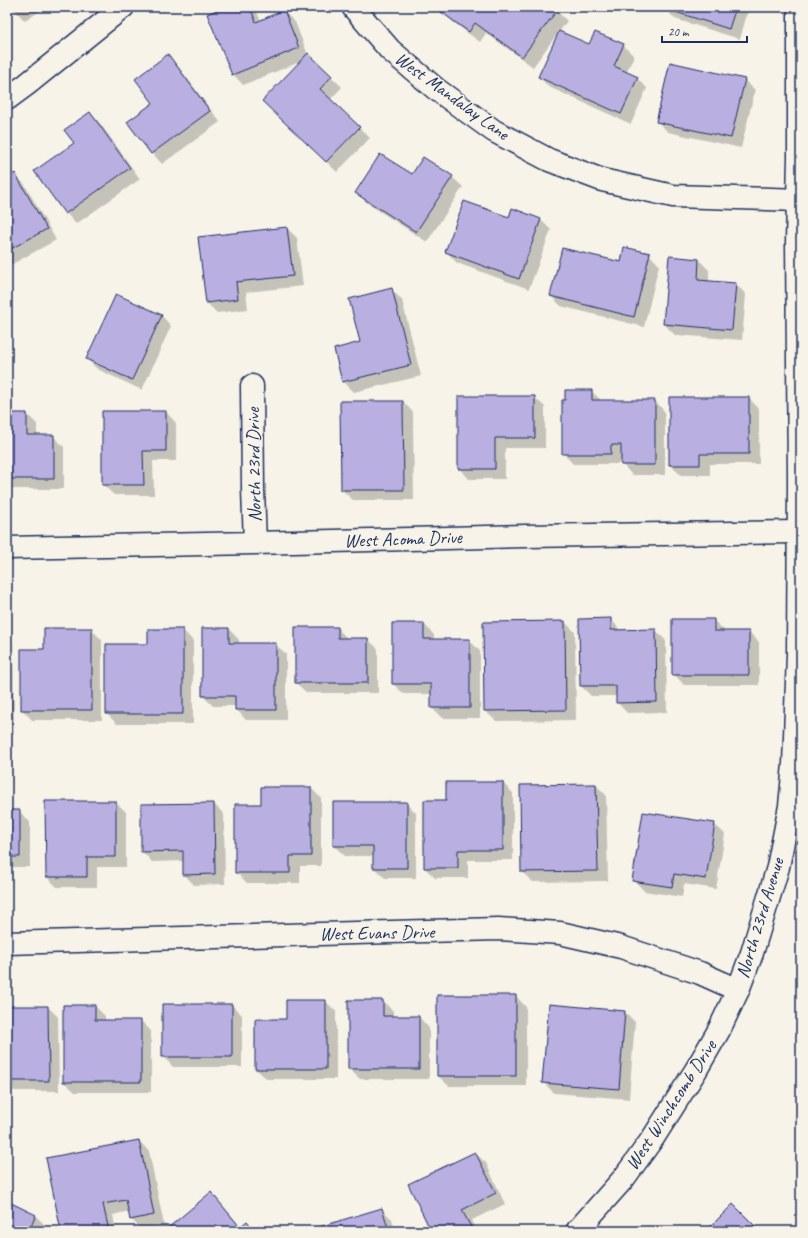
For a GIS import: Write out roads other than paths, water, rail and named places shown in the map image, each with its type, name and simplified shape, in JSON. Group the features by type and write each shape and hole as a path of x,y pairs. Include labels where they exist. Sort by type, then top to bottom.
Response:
{"street":[{"path":"7,99 123,7"},
{"name":"West Mandalay Lane","path":"353,7 390,50 436,88 494,131 549,160 602,180 673,196 800,200"},
{"name":"North 23rd Avenue","path":"738,990 752,953 778,868 790,806 794,764 798,654 799,532 797,251 800,200 799,7"},
{"name":"North 23rd Drive","path":"252,386 256,543"},
{"name":"West Acoma Drive","path":"7,548 525,536 799,532"},
{"name":"West Evans Drive","path":"7,943 498,929 560,933 621,947 700,973 738,990"},
{"name":"West Winchcomb Drive","path":"577,1231 624,1178 654,1138 719,1030 738,990"}]}
